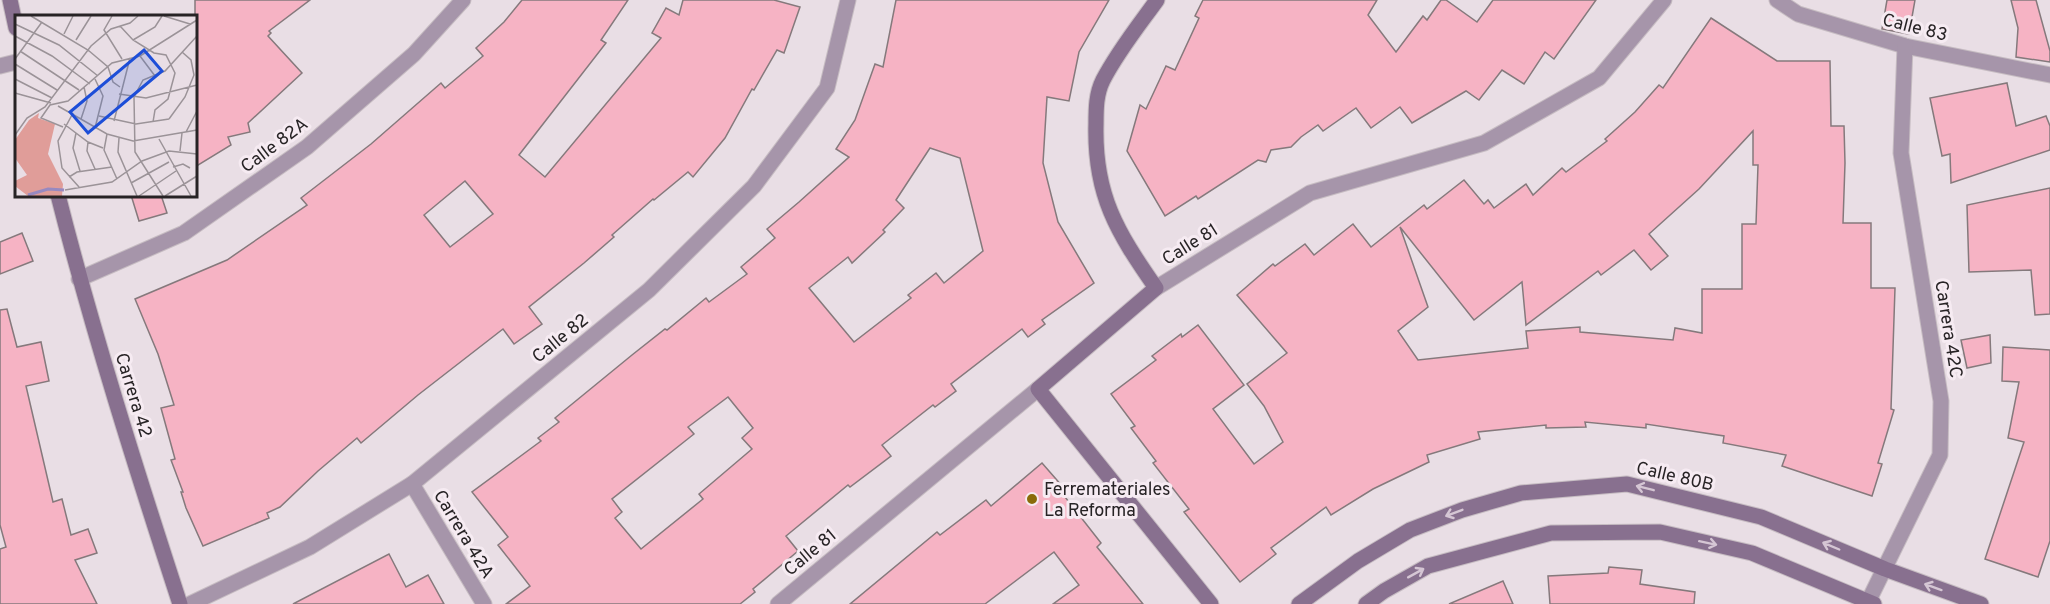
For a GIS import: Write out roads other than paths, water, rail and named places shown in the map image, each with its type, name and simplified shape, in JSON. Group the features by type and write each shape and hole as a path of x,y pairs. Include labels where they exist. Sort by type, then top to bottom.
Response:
{"main road":[{"path":"10,0 15,23"},
{"path":"1156,288 1128,248 1108,210 1098,172 1095,135 1096,107 1103,81 1122,49 1157,0"},
{"name":"Carrera 42","path":"58,196 79,279 127,441 180,604"},
{"name":"Calle 81","path":"1038,389 1156,288"},
{"path":"1038,389 1211,604"},
{"name":"Calle 80B","path":"1299,604 1359,561 1410,530 1462,510 1521,493 1627,484 1761,517 1885,569 1981,604"},
{"path":"1366,604 1428,566 1551,533 1660,532 1752,553 1871,603"}],"street":[{"name":"Calle 82A","path":"79,279 184,233 307,147 414,54 463,0"},
{"name":"Calle 82","path":"190,604 310,547 412,484 649,290 754,186 827,88 848,0"},
{"name":"Calle 81","path":"1156,288 1310,194 1484,143 1578,90 1599,78 1664,0"},
{"name":"Calle 83","path":"1777,0 1797,14 1905,46 2050,75"},
{"name":"Carrera 42C","path":"1871,603 1940,455 1941,401 1901,153 1905,46"},
{"path":"0,66 15,62"},
{"name":"Calle 81","path":"778,604 1038,389"},
{"name":"Carrera 42A","path":"412,484 484,604"}],"place":[{"name":"Ferremateriales La Reforma","path":"1032,499"}]}
